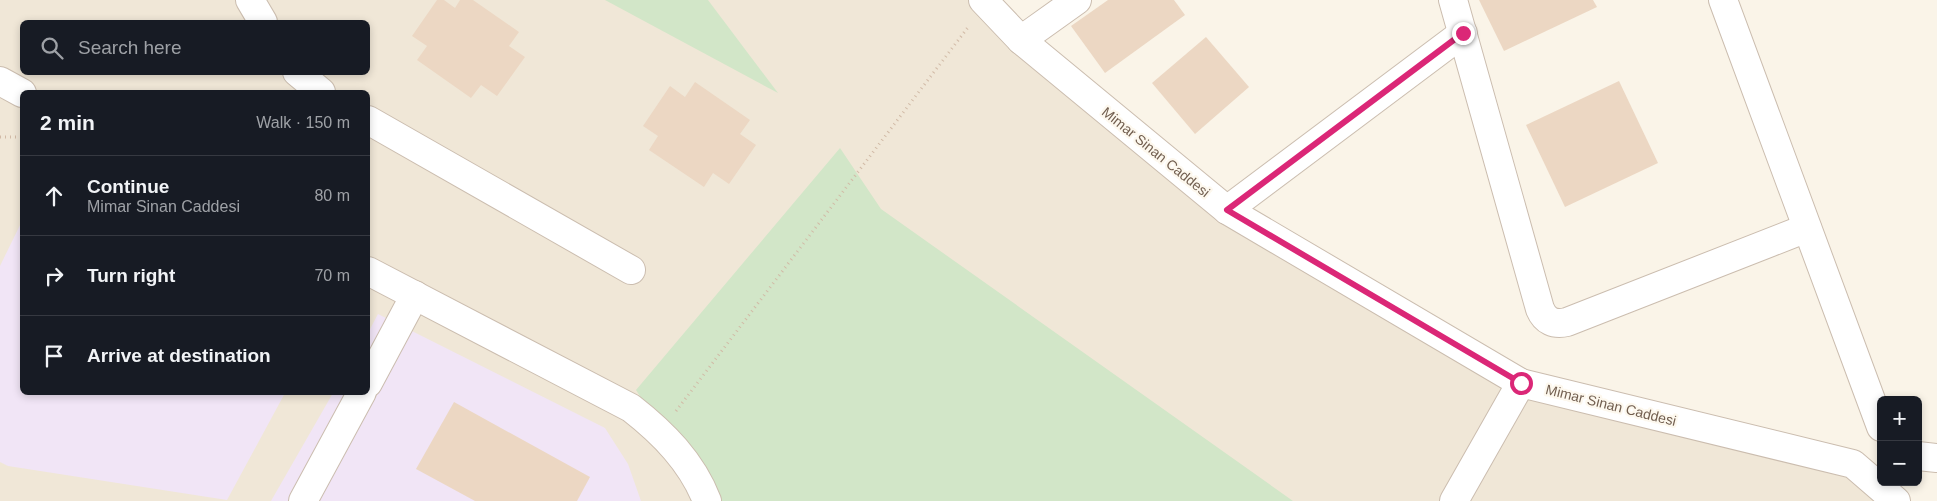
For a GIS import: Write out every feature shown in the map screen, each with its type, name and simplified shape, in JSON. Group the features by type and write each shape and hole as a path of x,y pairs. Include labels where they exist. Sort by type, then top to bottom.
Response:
{"street":[{"path":"250,0 262,20"},
{"path":"1021,40 1077,0"},
{"path":"1453,0 1540,308 1543,316 1549,321 1567,322 1807,228"},
{"path":"1723,0 1877,416"},
{"name":"Mimar Sinan Caddesi","path":"985,2 1021,40 1227,210 1521,383 1853,464 1886,490"},
{"path":"1227,210 1463,33"},
{"path":"301,75 319,90"},
{"path":"0,81 20,92"},
{"path":"370,121 631,270"},
{"path":"370,272 631,408 675,448 692,471 707,501"},
{"path":"370,379 415,295"},
{"path":"1454,501 1521,383"},
{"path":"303,501 360,395"},
{"path":"1922,456 1937,458"}],"path":[{"path":"660,433 985,2"},
{"path":"0,138 20,137"}],"shaded area":[{"path":"0,0 986,0 1167,161 1525,387 1843,458 1877,486 1899,501 0,501"},
{"path":"20,225 20,395 284,395 227,500 8,466 0,462 0,266"},
{"path":"378,314 605,428 628,464 641,501 271,501 332,395 370,395 370,329"}],"green space":[{"path":"605,0 708,0 778,93"},
{"path":"840,148 881,209 1293,501 691,501 673,449 636,390"}],"building":[{"path":"437,0 444,0 455,8 460,0 473,0 519,32 509,46 525,57 497,96 481,85 471,98 417,60 427,46 412,36"},
{"path":"1108,0 1174,0 1185,15 1105,73 1071,26"},
{"path":"1479,0 1593,0 1597,7 1504,51"},
{"path":"1206,37 1249,87 1195,134 1152,83"},
{"path":"1619,81 1658,163 1565,207 1526,125"},
{"path":"695,82 750,120 740,134 756,145 729,184 713,173 704,187 649,150 658,136 643,126 670,86 685,97"},
{"path":"454,402 590,477 577,501 475,501 416,469"}],"route":[{"path":"1463,33 1227,210 1521,383"}]}
